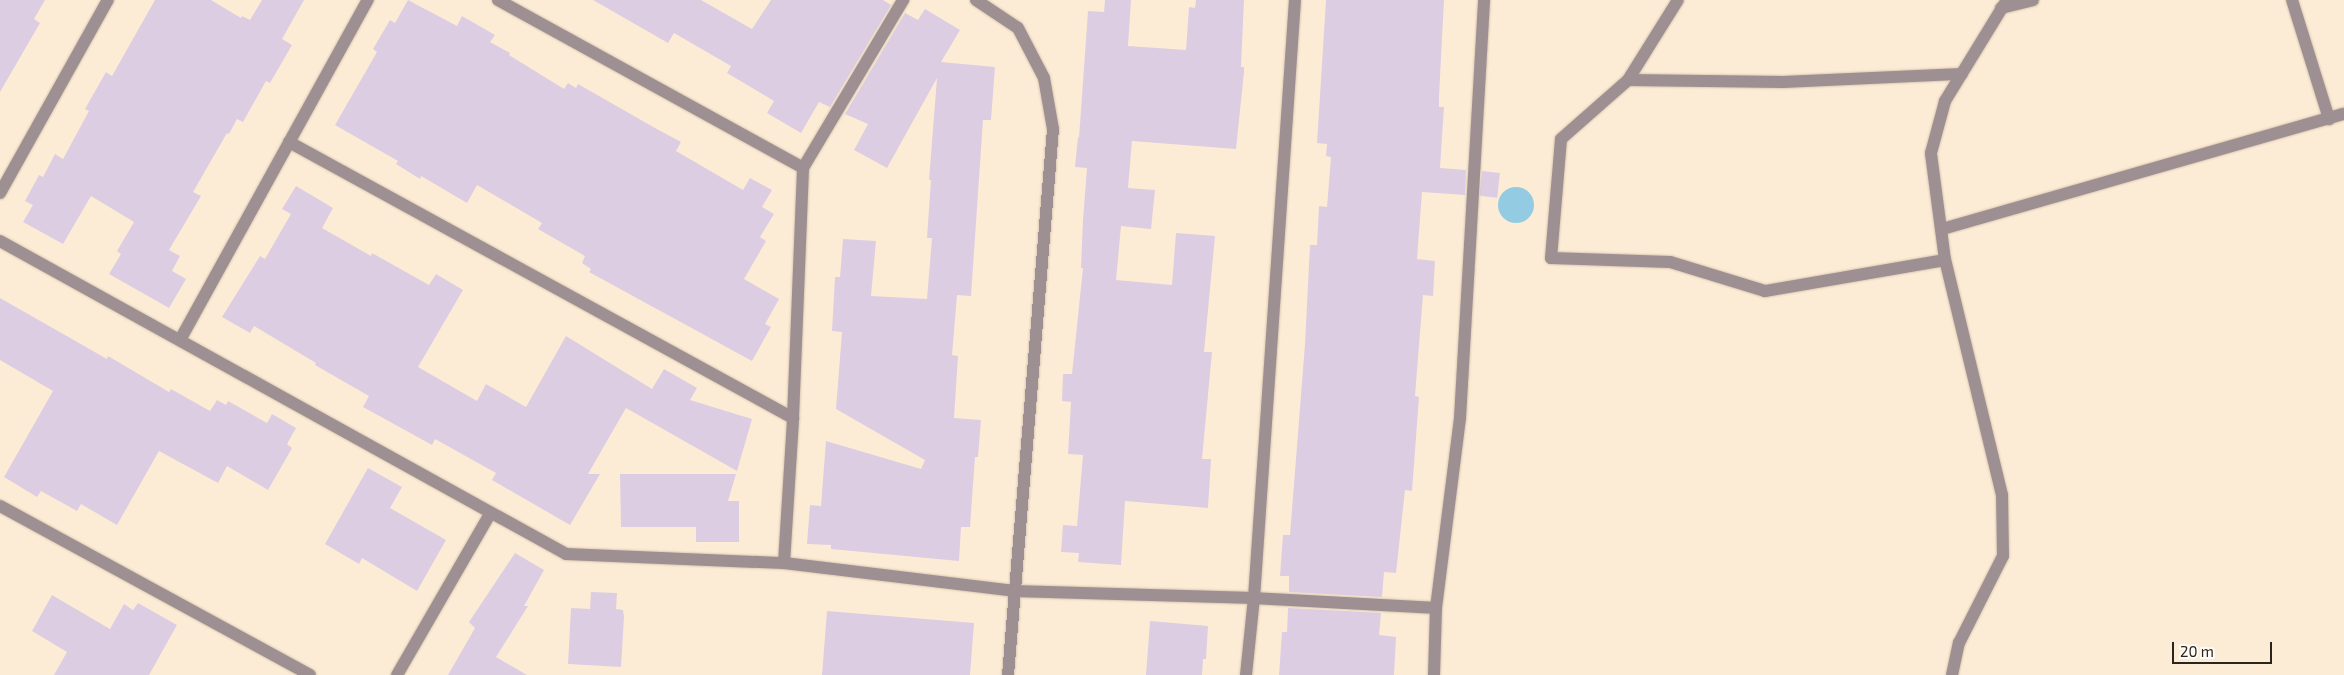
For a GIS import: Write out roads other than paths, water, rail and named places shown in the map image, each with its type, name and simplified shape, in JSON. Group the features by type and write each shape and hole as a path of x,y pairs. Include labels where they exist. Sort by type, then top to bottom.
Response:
{"street":[{"path":"0,193 108,0"},
{"path":"180,340 368,0"},
{"path":"498,0 803,168"},
{"path":"784,563 793,418 803,168 903,0"},
{"path":"976,0 1018,28 1044,78 1053,129 1008,675"},
{"path":"1246,675 1254,598 1296,0"},
{"path":"1434,675 1436,608 1460,418 1484,0"},
{"path":"1678,0 1628,80 1561,139 1551,258 1670,262 1764,291 1946,260"},
{"path":"1952,675 1959,643 2004,556 2002,494 1946,260 1931,153 1946,101 2004,4 2032,0"},
{"path":"2292,0 2329,119"},
{"path":"1628,80 1784,82 1962,74"},
{"path":"1942,229 2344,114"},
{"path":"289,142 793,418"},
{"path":"0,241 490,514 566,554 784,563 1014,590 1254,598 1436,608"},
{"path":"0,506 310,675"},
{"path":"397,675 490,514"}],"water":[{"path":"1516,187 1523,188 1529,192 1533,198 1533,212 1529,218 1523,222 1516,223 1509,222 1503,218 1499,212 1498,205 1499,198 1503,192 1509,188"}]}
